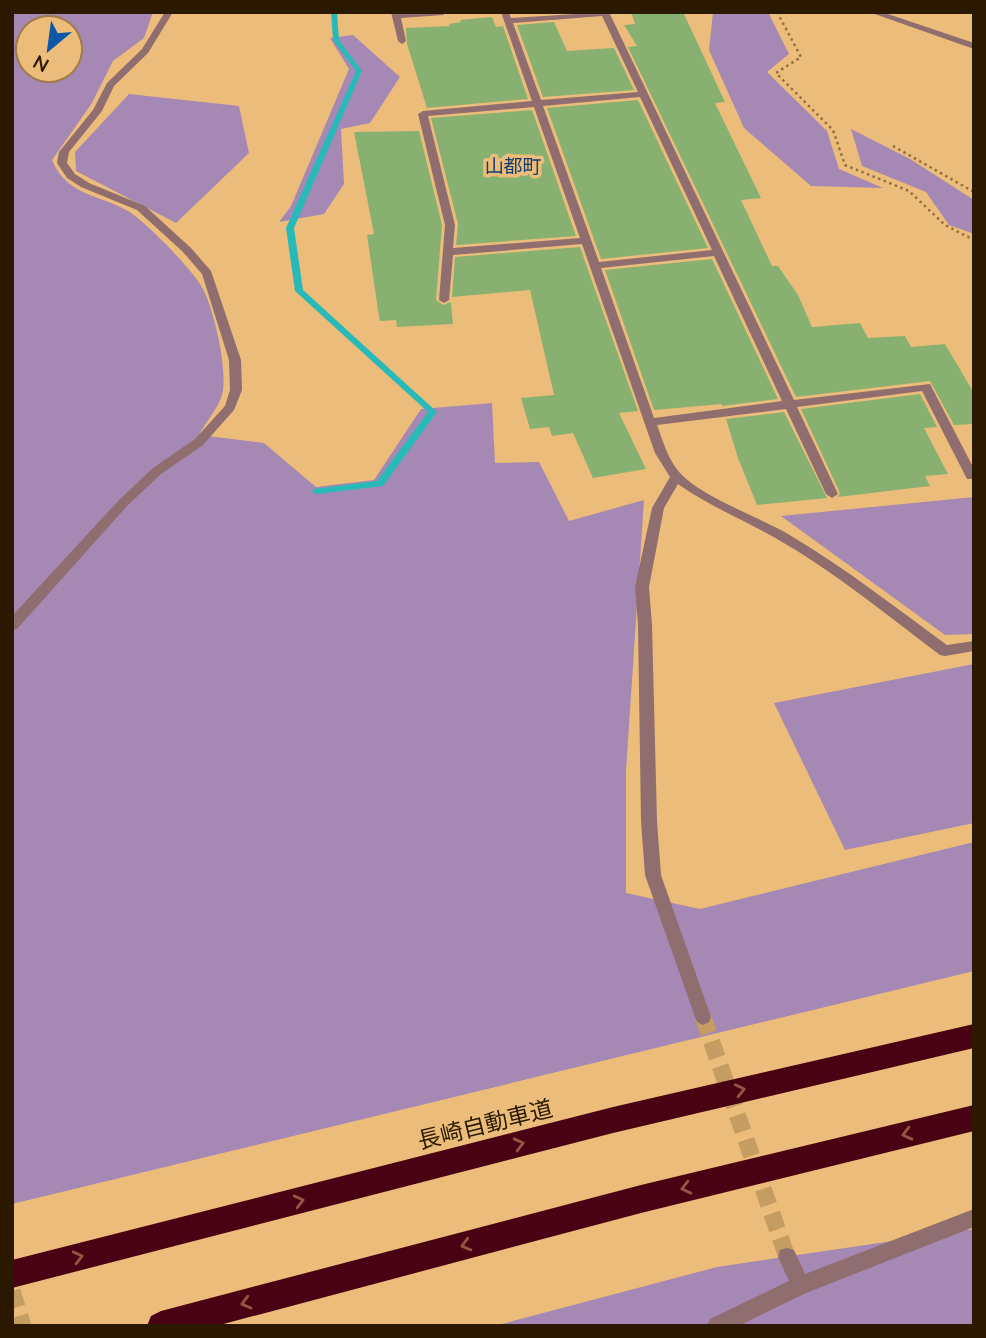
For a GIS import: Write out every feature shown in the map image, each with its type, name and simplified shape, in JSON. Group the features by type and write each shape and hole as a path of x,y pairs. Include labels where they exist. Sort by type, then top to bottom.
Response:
{"highway":[{"name":"長崎自動車道","path":"12,1274 613,1120 974,1036"},
{"path":"161,1326 641,1199 974,1118"}],"street":[{"path":"12,625 123,503 158,471 199,442 230,407 236,390 235,360 207,273 187,250 141,208 85,185 71,176 62,163 64,152 97,111 110,85 145,51 169,12"},
{"path":"402,41 396,14 443,12"},
{"path":"873,12 974,46"},
{"path":"832,494 605,13 507,17 661,453 676,478 703,496 782,536 834,569 945,651 974,646"},
{"path":"444,300 450,225 423,114 643,94"},
{"path":"448,252 585,241"},
{"path":"594,266 718,252"},
{"path":"650,422 926,387 971,476"},
{"path":"676,478 659,508 642,587 649,821 653,875 704,1017"},
{"path":"717,1326 801,1286 974,1218"},
{"path":"787,1257 801,1286"}],"path":[{"path":"777,12 801,57 776,73 833,130 845,165 909,191 945,225 974,240"},
{"path":"893,146 974,192"}],"shaded area":[{"path":"12,12 153,12 144,38 113,61 92,103 52,160 59,173 77,189 123,208 142,221 181,260 203,289 220,343 224,375 219,403 199,435 264,443 316,487 374,480 421,409 492,403 495,463 539,462 569,521 644,500 626,771 626,893 700,909 974,842 974,971 12,1204"},
{"path":"713,12 768,12 789,54 767,72 827,131 839,169 883,188 811,186 744,128 709,50"},
{"path":"353,35 400,77 370,123 341,129 344,184 324,214 279,222 291,206 349,69 330,38"},
{"path":"129,94 239,106 249,153 176,223 76,171 75,152"},
{"path":"851,129 910,159 974,200 974,234 949,225 926,192 862,166"},
{"path":"974,497 974,634 945,635 781,516"},
{"path":"974,664 974,823 845,850 774,703"},
{"path":"974,1229 974,1326 494,1326 717,1267"}],"building":[{"path":"631,12 683,12 725,102 715,103 761,198 741,200 772,266 778,266 798,295 812,327 860,323 868,338 905,336 911,347 945,344 974,393 974,424 954,425 930,381 796,397 628,47 637,46 624,25 635,24"},
{"path":"492,17 496,27 503,26 528,99 427,108 407,44 406,28 450,26 449,24 461,22 460,20"},
{"path":"554,22 567,51 614,48 634,90 543,97 517,25"},
{"path":"638,100 708,248 601,259 547,108"},
{"path":"532,110 576,236 456,245 458,224 431,118"},
{"path":"419,131 442,225 436,300 443,305 451,302 453,324 397,327 396,320 380,321 367,235 374,234 354,132"},
{"path":"580,247 638,411 619,413 646,469 593,478 573,433 552,436 549,427 530,429 521,398 554,395 530,290 452,297 455,257"},
{"path":"712,259 778,399 654,410 605,270"},
{"path":"920,394 937,427 924,428 948,474 925,476 930,486 838,497 840,493 801,409"},
{"path":"784,412 827,498 757,505 726,419"}],"waterway":[{"path":"317,491 380,484 433,412 299,291 290,228 359,71 336,40 334,12"}],"tunnel":[{"path":"703,1017 787,1257"},
{"path":"12,1291 23,1326"}],"district":[{"name":"山都町","path":"513,166"}]}
